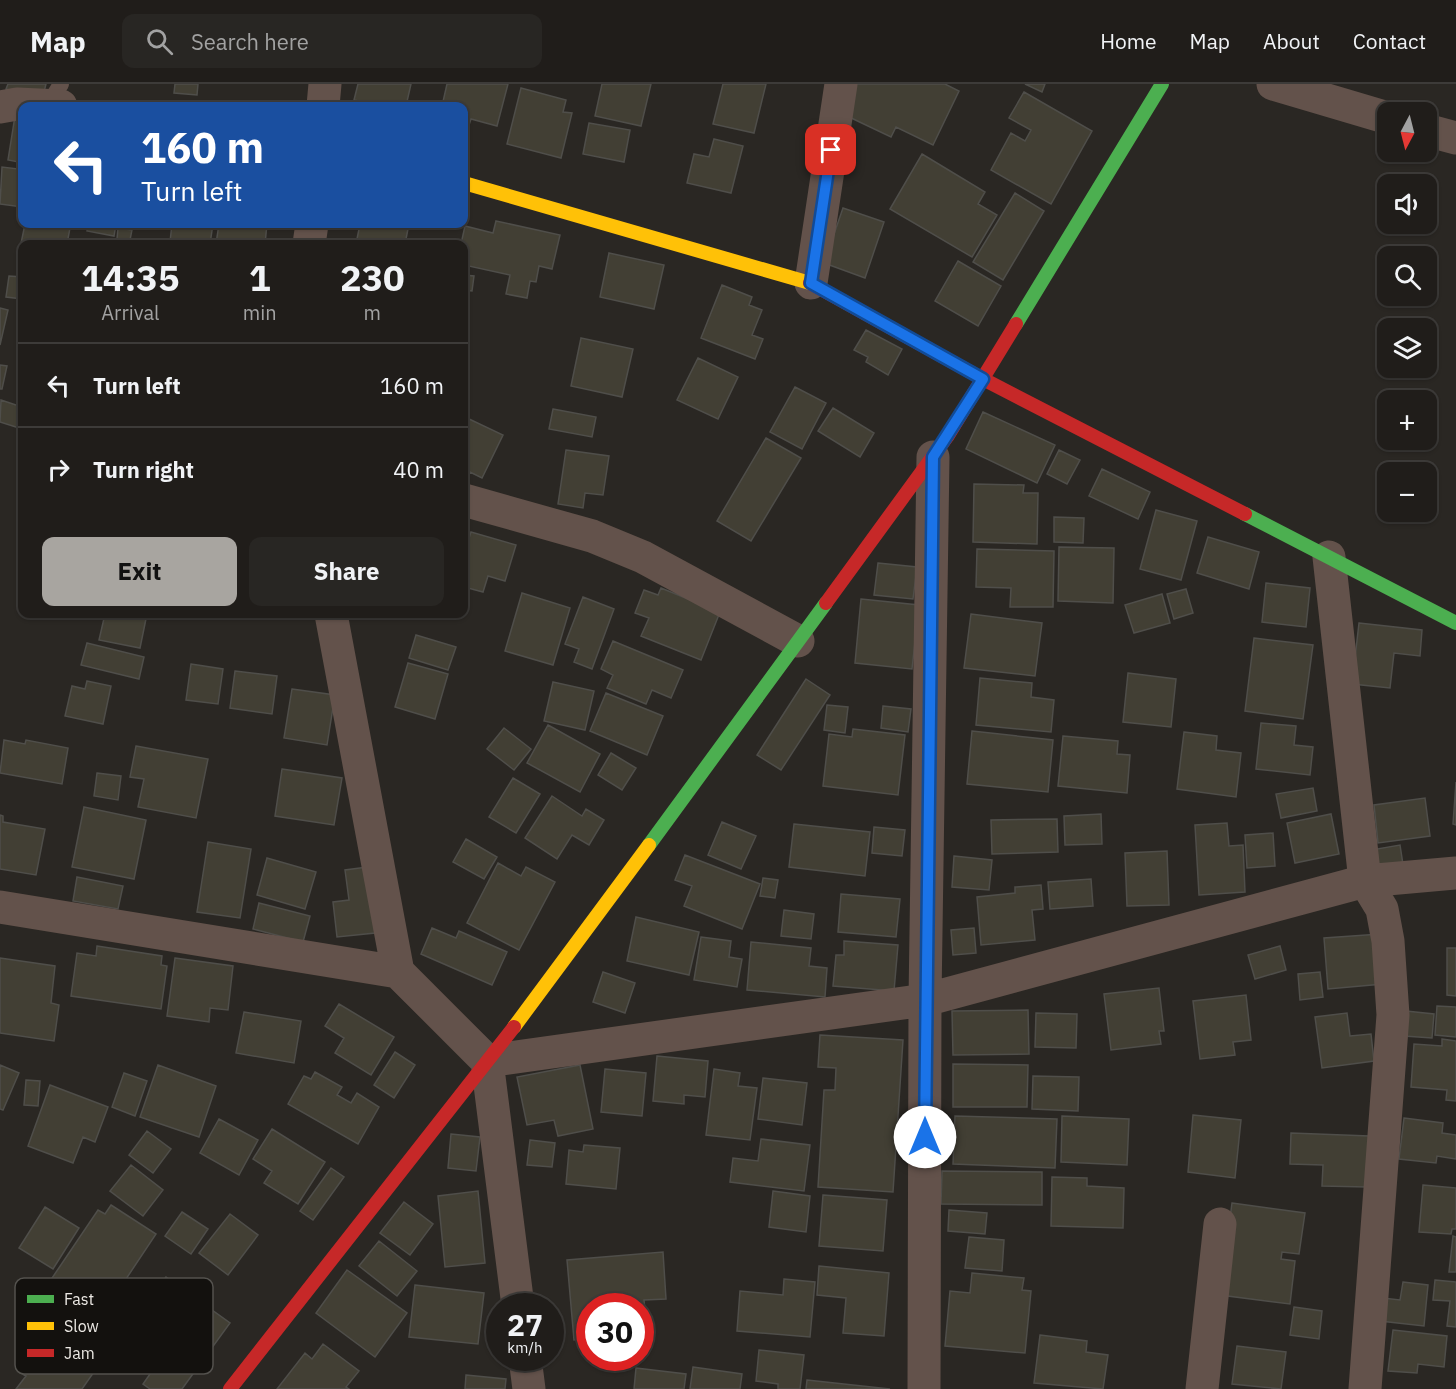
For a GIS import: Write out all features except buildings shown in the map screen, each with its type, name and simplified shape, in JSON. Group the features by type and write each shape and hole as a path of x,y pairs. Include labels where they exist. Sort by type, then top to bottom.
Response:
{"main road":[{"path":"230,1389 562,965 933,457 983,379 1162,84"},
{"path":"468,184 811,283 983,379 1456,623"}],"street":[{"path":"323,102 325,84"},
{"path":"811,283 841,84"},
{"path":"1273,84 1377,115"},
{"path":"32,102 57,98"},
{"path":"0,107 18,104"},
{"path":"1437,133 1456,138"},
{"path":"924,1389 925,1000 933,457"},
{"path":"468,501 591,536 632,553 798,640"},
{"path":"1329,557 1365,881 1382,909 1388,941 1393,1015 1365,1389"},
{"path":"332,618 398,972 487,1061 516,1293"},
{"path":"487,1061 925,1000 1365,881 1456,873"},
{"path":"0,907 398,972"},
{"path":"1202,1389 1220,1224"},
{"path":"527,1371 529,1389"}],"traffic: fast":[{"path":"1016,324 1162,84"},
{"path":"1245,514 1456,623"},
{"path":"649,845 826,603"}],"traffic: slow":[{"path":"468,184 810,283"},
{"path":"514,1027 649,845"}],"traffic: jam":[{"path":"810,283 983,379 1245,514"},
{"path":"826,603 947,437 1016,324"},
{"path":"230,1389 514,1027"}],"route":[{"path":"831,150 811,283 983,379 933,457 925,1137"}]}
